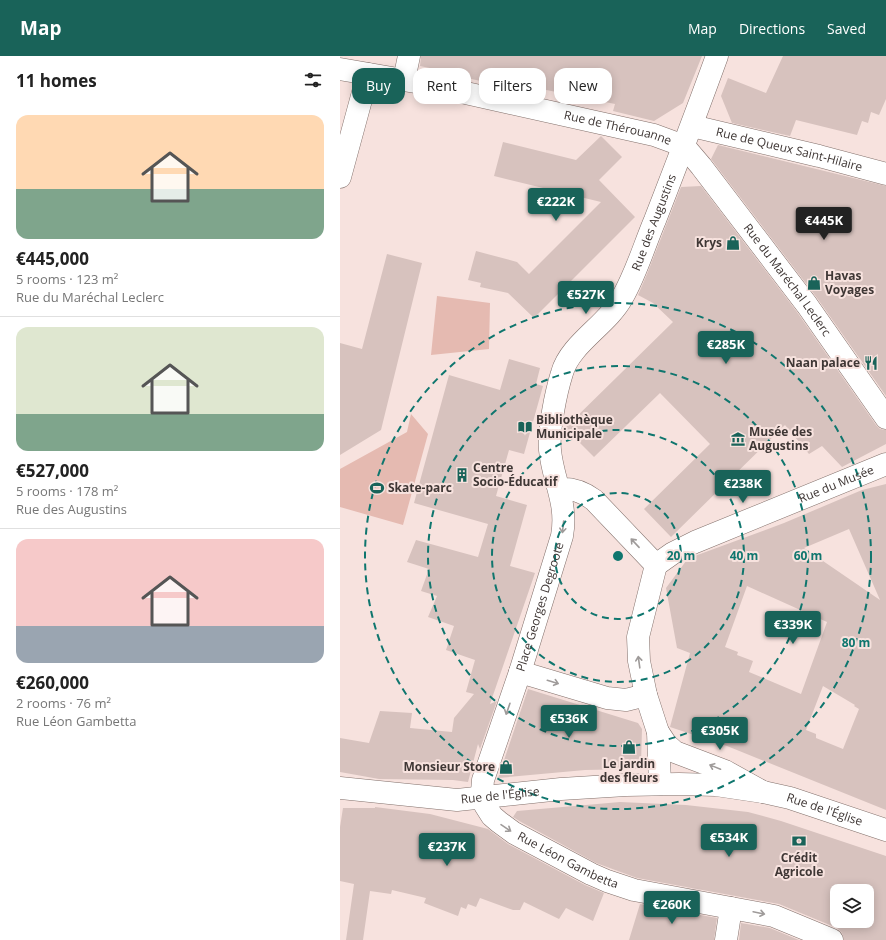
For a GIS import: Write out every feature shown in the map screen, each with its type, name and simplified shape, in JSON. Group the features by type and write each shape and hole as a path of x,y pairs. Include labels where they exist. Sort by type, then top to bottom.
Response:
{"street":[{"path":"405,75 409,56"},
{"name":"Rue des Augustins","path":"559,488 551,460 550,440 562,372 566,361 571,354 608,317 622,298 692,126 717,56"},
{"name":"Rue de Thérouanne","path":"340,69 352,71"},
{"name":"Rue de Thérouanne","path":"405,80 572,115 648,133 684,146"},
{"path":"340,177 360,104"},
{"name":"Rue de Queux Saint-Hilaire","path":"692,126 819,156 886,174"},
{"name":"Rue du Maréchal Leclerc","path":"684,146 701,166 807,305 886,418"},
{"name":"Rue du Musée","path":"656,565 673,553 695,542 886,464"},
{"path":"559,488 576,490 586,494 594,500 656,565 638,637 639,661 646,695"},
{"name":"Place Georges Degroote","path":"559,488 564,513 562,536 520,672 612,699 626,700 646,695"},
{"path":"483,798 484,780 520,672"},
{"name":"Rue de l'Église","path":"646,695 658,732 666,744 675,752 725,771 763,792"},
{"name":"Rue de l'Église","path":"658,732 660,784"},
{"name":"Rue de l'Église","path":"340,788 457,800 574,788 660,784 716,785 763,792 790,798 886,830"},
{"name":"Rue Léon Gambetta","path":"483,798 485,805 492,816 506,828 591,874 607,881 634,890 774,916 832,940"},
{"path":"726,940 731,908"}],"shaded area":[{"path":"437,296 490,303 489,349 431,355"},
{"name":"Skate-parc","path":"411,414 428,434 403,525 340,507 340,469 407,432"}],"building":[{"path":"421,56 702,56 683,103 654,121 613,111 615,104 612,103 612,68 554,68 554,92 546,90 546,68 479,68 479,81 471,79 471,68 430,68 420,66"},
{"path":"783,56 886,56 886,99 879,115 871,112 868,123 862,121 857,135 796,120 790,136 732,123 721,96 728,78 766,93"},
{"path":"601,136 622,157 599,180 635,217 534,318 508,293 480,287 481,283 468,280 476,251 517,262 529,274 601,202 494,176 503,142 576,160"},
{"path":"718,145 886,186 886,396 817,298 711,159"},
{"path":"701,186 797,312 876,425 880,429 886,430 886,444 842,467 822,446 809,454 785,425 671,537 644,509 710,444 660,393 594,457 565,428 673,322 653,303 638,295 681,187"},
{"path":"387,254 422,263 381,430 340,455 340,343 362,349"},
{"path":"509,359 540,368 536,384 543,386 524,454 509,450 496,496 527,505 510,566 535,573 490,704 497,701 480,749 478,744 468,782 453,780 379,779 340,772 340,738 369,743 380,711 412,713 410,728 452,732 454,718 474,694 466,692 475,660 446,650 454,626 428,617 437,596 421,591 429,569 407,562 416,540 478,557 488,524 414,503 449,375 500,390"},
{"path":"886,484 886,810 727,746 670,727 690,653 677,648 666,588 686,561 692,557 784,523 862,490","holes":["849,529 880,600 804,548","747,586 827,622 801,694 749,672 753,661 737,655 738,652 725,647","823,686 855,705 854,706 859,709 843,749 816,738 816,734 806,730"]},
{"path":"528,689 638,723 642,729 641,764 637,769 585,770 498,778"},
{"path":"620,802 686,805 748,812 781,821 886,856 886,940 844,940 842,933 837,928 874,928 874,884 830,884 830,925 779,904 637,878 596,863 513,817 517,811"},
{"path":"375,807 430,814 488,829 508,844 585,885 604,893 593,921 566,908 559,919 524,902 520,910 513,910 480,898 476,907 468,904 466,909 461,907 458,916 424,903 426,898 392,890 391,894 370,891 363,940 346,940 354,884 340,881 340,827 343,808"},
{"path":"640,904 717,918 714,940 629,940"},
{"path":"741,923 770,928 799,940 739,940"}],"place":[{"name":"Krys","path":"733,243"},
{"name":"Havas Voyages","path":"814,283"},
{"name":"Naan palace","path":"871,363"},
{"name":"Bibliothèque Municipale","path":"525,427"},
{"name":"Musée des Augustins","path":"738,439"},
{"name":"Centre Socio-Éducatif","path":"462,475"},
{"name":"Skate-parc","path":"377,488"},
{"name":"Le jardin des fleurs","path":"629,747"},
{"name":"Monsieur Store","path":"506,767"},
{"name":"Crédit Agricole","path":"799,841"}]}
